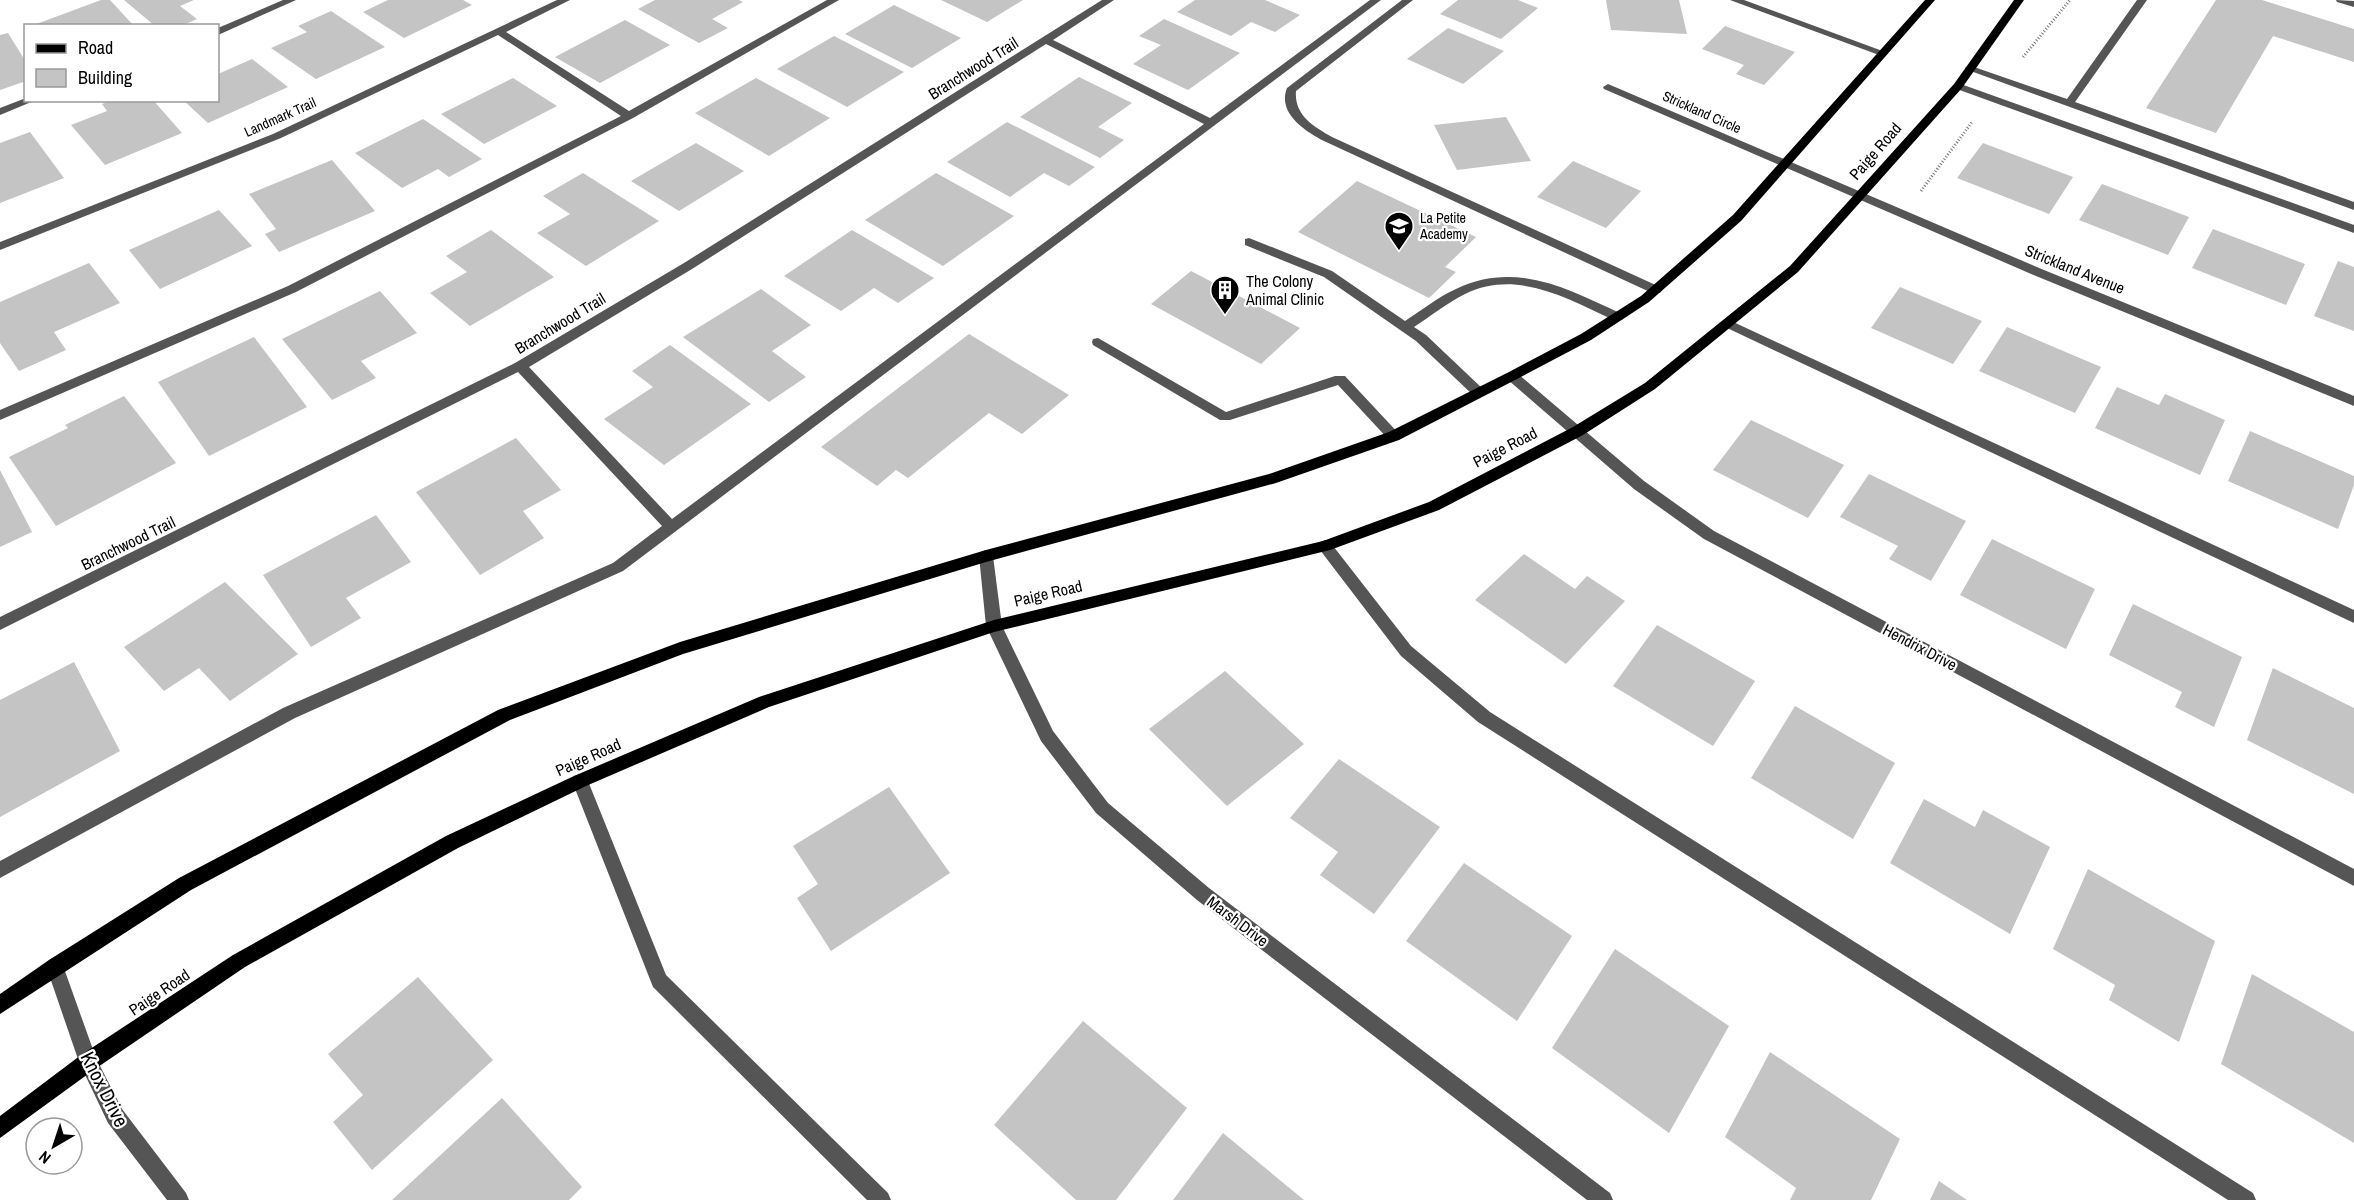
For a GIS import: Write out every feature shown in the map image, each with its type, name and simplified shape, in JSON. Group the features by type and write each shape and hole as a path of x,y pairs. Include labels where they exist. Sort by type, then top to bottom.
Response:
{"main road":[{"path":"0,1005 55,966 185,884 504,715 680,648 986,556 1271,479 1394,436 1512,376 1586,337 1618,317 1656,290 1737,218 1930,0"},
{"name":"Paige Road","path":"0,1128 88,1062 239,961 452,843 580,781 765,702 994,626 1325,546 1434,506 1578,431 1650,386 1794,269 1958,86 2019,0"}],"street":[{"path":"219,32 291,0"},
{"name":"Landmark Trail","path":"0,246 277,136 565,0"},
{"path":"0,415 291,290 628,116 834,0"},
{"name":"Branchwood Trail","path":"0,624 520,366 688,266 1109,0"},
{"path":"0,870 288,713 618,567 1376,0"},
{"path":"1408,0 1292,90 1289,99 1296,115 1307,128 1656,290"},
{"path":"1735,0 1883,53"},
{"path":"2069,103 2142,0"},
{"path":"2341,0 2354,4"},
{"path":"500,32 628,116"},
{"path":"1047,41 1211,123"},
{"path":"1970,69 2354,206"},
{"path":"1958,86 2354,229"},
{"name":"Strickland Circle","path":"1608,87 1784,164"},
{"path":"0,112 26,102"},
{"name":"Strickland Avenue","path":"1784,164 2040,273 2354,401"},
{"path":"1249,242 1328,274 1421,338 1479,393"},
{"path":"1405,327 1467,288 1498,278 1530,279 1618,317"},
{"path":"1729,324 2354,617"},
{"path":"1098,342 1225,417 1340,379 1394,436"},
{"path":"520,366 670,527"},
{"name":"Hendrix Drive","path":"1512,376 1639,485 1708,535 2354,878"},
{"path":"1325,546 1406,651 1484,717 2246,1200"},
{"name":"Marsh Drive","path":"986,556 994,626 1047,736 1102,808 1203,894 1603,1200"},
{"path":"580,781 659,981 881,1200"},
{"name":"Knox Drive","path":"55,966 88,1062 115,1116 179,1200"}],"building":[{"path":"101,0 110,0 132,24 36,24"},
{"path":"124,0 194,0 180,6 197,19 186,24 153,24"},
{"path":"388,0 463,0 472,5 404,38 363,12"},
{"path":"655,0 739,0 743,2 712,19 728,28 699,43 638,9"},
{"path":"941,0 1023,0 987,22"},
{"path":"1195,0 1265,0 1300,15 1275,32 1251,22 1231,36 1177,12"},
{"path":"1458,0 1518,0 1538,8 1501,39 1440,14"},
{"path":"1606,0 1679,0 1687,34 1611,30"},
{"path":"2216,0 2262,0 2354,29 2354,62 2273,36 2216,133 2146,108"},
{"path":"894,5 961,38 912,68 845,34"},
{"path":"331,11 385,47 316,79 271,48 307,32 298,26"},
{"path":"1164,19 1240,53 1188,90 1133,64 1161,45 1139,36"},
{"path":"625,20 670,45 600,83 555,57"},
{"path":"1725,26 1795,52 1764,85 1736,74 1744,65 1702,49"},
{"path":"1448,28 1504,51 1463,84 1407,59"},
{"path":"8,33 24,59 24,82 0,90 0,35"},
{"path":"834,36 904,72 847,107 777,69"},
{"path":"252,59 288,87 208,123 185,102 219,102 219,74"},
{"path":"1079,77 1132,103 1098,127 1124,140 1100,158 1020,117"},
{"path":"513,78 557,106 484,144 441,114"},
{"path":"756,78 830,118 769,156 695,113"},
{"path":"107,102 155,102 182,133 105,165 71,125 107,111 102,104"},
{"path":"1506,117 1531,161 1457,170 1434,125"},
{"path":"423,119 482,159 449,177 438,169 402,188 355,153"},
{"path":"1007,122 1095,167 1069,186 1044,173 1010,197 947,162"},
{"path":"30,132 64,178 0,203 0,143"},
{"path":"696,143 744,171 679,211 631,181"},
{"path":"1983,143 2073,177 2049,214 1957,178"},
{"path":"332,160 375,211 279,252 265,234 276,229 249,194"},
{"path":"1573,161 1641,191 1606,228 1537,197"},
{"path":"583,173 659,221 586,266 537,233 570,214 543,196"},
{"path":"936,173 1014,216 943,266 865,220"},
{"name":"La Petite Academy","path":"1357,181 1476,237 1445,267 1456,272 1429,298 1298,232"},
{"path":"2102,184 2189,217 2168,255 2079,220"},
{"path":"219,210 252,246 160,289 129,250"},
{"path":"2213,229 2305,264 2286,305 2192,268"},
{"path":"491,230 554,277 470,326 430,293 467,272 446,256"},
{"path":"852,230 934,278 898,303 874,288 841,311 784,276"},
{"path":"2338,261 2354,267 2354,331 2314,316"},
{"path":"89,263 120,303 54,332 66,350 19,371 0,343 0,302"},
{"name":"The Colony Animal Clinic","path":"1191,271 1300,328 1261,364 1151,304"},
{"path":"1900,287 1982,321 1953,364 1871,328"},
{"path":"761,289 811,325 772,351 806,377 769,402 683,337"},
{"path":"380,291 417,333 361,361 376,378 332,400 282,339"},
{"path":"2007,327 2101,367 2075,413 1979,371"},
{"path":"969,334 1069,395 1022,434 989,413 908,478 896,470 877,486 821,447"},
{"path":"254,337 307,407 209,456 158,382"},
{"path":"670,345 751,404 664,465 604,419 653,387 632,371"},
{"path":"2117,387 2159,405 2165,394 2225,420 2200,475 2095,428"},
{"path":"124,396 176,463 56,526 9,457 68,428 65,425"},
{"path":"1751,420 1844,465 1808,518 1713,470"},
{"path":"2250,431 2354,476 2354,485 2338,529 2228,481"},
{"path":"516,438 561,490 523,511 544,538 480,575 416,492"},
{"path":"0,470 32,532 0,547"},
{"path":"1869,474 1966,521 1931,581 1889,559 1898,546 1840,517"},
{"path":"376,515 411,562 346,598 361,618 311,647 263,575"},
{"path":"1992,539 2095,589 2066,649 1960,595"},
{"path":"1524,554 1575,589 1587,576 1625,601 1566,664 1475,600"},
{"path":"225,582 298,654 230,701 199,668 164,691 124,647"},
{"path":"2133,604 2242,657 2214,727 2175,707 2182,692 2109,655"},
{"path":"1657,625 1755,681 1713,746 1613,686"},
{"path":"74,662 120,751 0,817 0,700"},
{"path":"2273,668 2354,708 2354,794 2247,740"},
{"path":"1225,671 1304,744 1227,806 1149,729"},
{"path":"1795,706 1895,763 1853,839 1751,778"},
{"path":"1339,759 1440,827 1374,914 1320,875 1338,852 1290,818"},
{"path":"889,787 950,873 831,951 797,898 818,884 793,846"},
{"path":"1924,799 1975,827 1983,810 2050,847 2010,934 1890,863"},
{"path":"1464,863 1572,936 1517,1021 1406,941"},
{"path":"2088,869 2215,941 2179,1042 2109,1000 2115,985 2053,949"},
{"path":"1615,949 1729,1026 1669,1133 1552,1048"},
{"path":"2252,974 2354,1032 2354,1143 2221,1064"},
{"path":"418,977 493,1060 372,1170 333,1122 363,1095 328,1054"},
{"path":"1083,1021 1187,1108 1116,1200 1076,1200 994,1125"},
{"path":"1770,1052 1900,1139 1871,1200 1790,1200 1796,1188 1725,1137"},
{"path":"502,1098 582,1187 569,1200 392,1200"},
{"path":"1223,1133 1304,1200 1173,1200"},
{"path":"1939,1181 1967,1200 1930,1200"}],"place":[{"name":"La Petite Academy","path":"1399,252"},
{"name":"The Colony Animal Clinic","path":"1225,316"}]}
